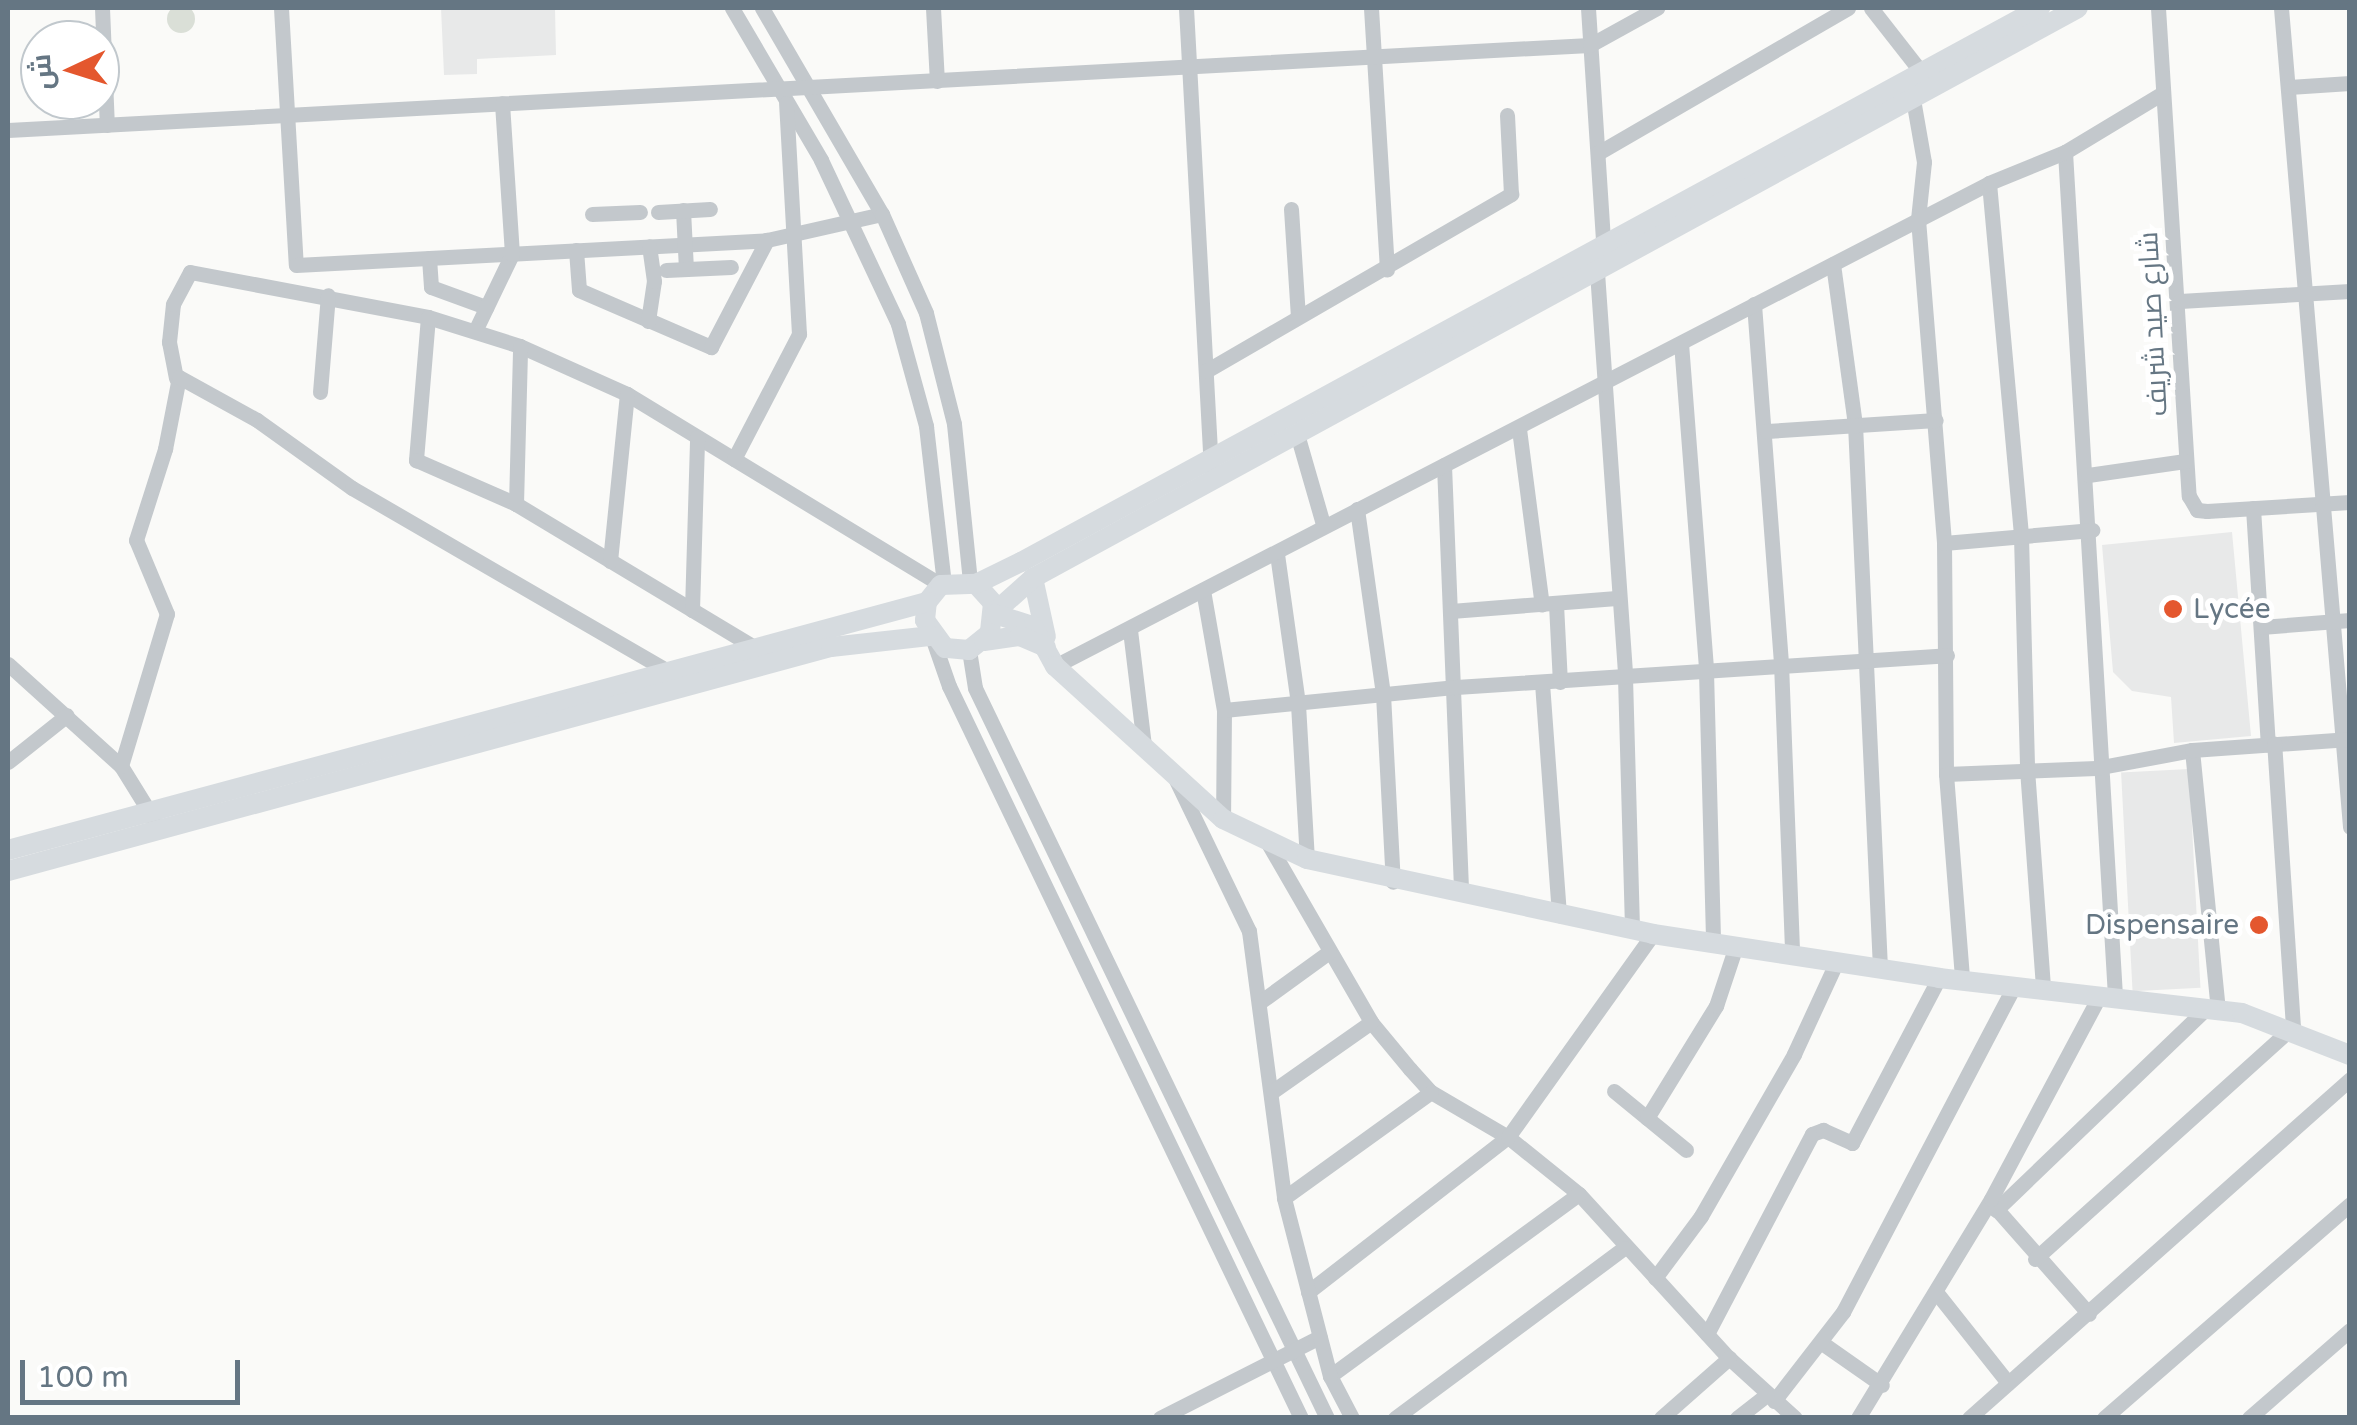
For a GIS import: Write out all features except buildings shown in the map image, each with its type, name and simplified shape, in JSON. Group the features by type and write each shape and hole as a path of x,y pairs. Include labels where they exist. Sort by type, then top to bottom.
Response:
{"main road":[{"path":"245,797 669,672 927,602 942,585 973,583 2040,8"},
{"path":"977,645 995,613 1033,578 2078,8"},
{"path":"1033,578 1050,652"},
{"path":"973,583 995,613 1027,622 1050,652 1223,820 1269,845 1307,859 1393,882 1714,944 1940,978 2213,1008 2292,1027 2350,1055"},
{"path":"927,602 931,637"},
{"path":"8,850 155,821 831,646 931,637 945,648 1020,636 1050,652"},
{"path":"8,871 155,821"}],"street":[{"path":"102,8 107,125"},
{"path":"281,8 296,265 767,240 882,214"},
{"path":"732,8 853,223 914,374 942,585"},
{"path":"762,8 805,88 882,214 943,368 973,583"},
{"path":"933,8 937,81"},
{"path":"1186,8 1212,480"},
{"path":"1372,8 1387,270"},
{"path":"1588,8 1603,241"},
{"path":"8,130 780,92 1590,44 1656,8"},
{"path":"1598,153 1848,8"},
{"path":"1870,8 1922,72"},
{"name":"شارع صيد شريف","path":"2158,8 2161,94 2180,300 2188,496 2197,510 2350,502"},
{"path":"2281,8 2301,295 2322,504 2341,621 2350,827"},
{"path":"2289,87 2350,83"},
{"path":"734,459 799,334 796,234 780,92"},
{"path":"1050,652 1130,630 1277,554 1323,524 1519,428 1918,219 1989,183 2065,152 2161,94"},
{"path":"1914,99 1924,162 1918,219 1944,543 1948,655 1946,774 1962,979"},
{"path":"475,331 512,254 502,103"},
{"path":"1206,371 1387,270 1511,194 1507,115"},
{"path":"1858,1418 1993,1204 2107,996 2096,768 2092,530 2065,152"},
{"path":"1989,183 2021,536 2026,769 2043,988"},
{"path":"658,212 710,209"},
{"path":"1291,209 1298,317"},
{"path":"683,210 686,270"},
{"path":"592,214 640,212"},
{"path":"615,213 616,248"},
{"path":"576,250 578,290 711,347 767,240"},
{"path":"648,246 654,281 648,322"},
{"path":"428,258 430,287 486,307"},
{"path":"1834,264 1855,424 1880,968"},
{"path":"666,270 730,267"},
{"path":"122,766 167,614 136,540 166,449 176,378 169,342 173,304 190,272 328,295 428,317 520,346 627,394 942,585"},
{"path":"1308,1292 1508,1137 1642,931 1616,598 1597,272"},
{"path":"2180,300 2350,291"},
{"path":"320,392 328,295"},
{"path":"1754,304 1767,431 1781,662 1792,956"},
{"path":"428,317 416,460 516,504 756,648"},
{"path":"1682,343 1706,671 1714,944"},
{"path":"516,504 520,346"},
{"path":"176,378 195,382 352,488 669,672"},
{"path":"610,562 627,394"},
{"path":"1767,431 1936,420"},
{"path":"1519,428 1560,682"},
{"path":"1297,434 1323,524"},
{"path":"692,610 697,438"},
{"path":"2088,475 2185,462"},
{"path":"1444,465 1456,687 1461,894"},
{"path":"2035,1259 2292,1027 2253,508"},
{"path":"1358,509 1383,694 1393,882"},
{"path":"1944,543 2092,530"},
{"path":"1277,554 1298,704 1307,859"},
{"path":"1203,590 1224,710 1223,820"},
{"path":"1451,611 1616,598"},
{"path":"2261,627 2341,621"},
{"path":"1130,630 1144,746"},
{"path":"931,637 949,686 1301,1418"},
{"path":"977,645 975,688 1327,1418"},
{"path":"1224,710 1781,662 1948,655"},
{"path":"8,664 122,766 155,821"},
{"path":"1542,683 1558,916"},
{"path":"8,762 66,715"},
{"path":"1946,774 2096,768 2192,750 2346,739"},
{"path":"1993,1204 2213,1008 2192,750"},
{"path":"1170,768 1249,931 1284,1198 1330,1376 1352,1418"},
{"path":"1269,845 1372,1022 1431,1092 1508,1137 1579,1194 1624,1248 1729,1358 1795,1418"},
{"path":"1646,1118 1716,1006 1736,946"},
{"path":"1260,1002 1330,952"},
{"path":"1655,1278 1701,1216 1826,996 1837,962"},
{"path":"1707,1334 1812,1134 1823,1130 1852,1143 1940,978"},
{"path":"1737,1418 1770,1399 1822,1343 1946,1126 2014,986"},
{"path":"1272,1090 1372,1022"},
{"path":"1969,1418 2350,1079"},
{"path":"1614,1091 1686,1150"},
{"path":"1284,1198 1431,1092"},
{"path":"1330,1376 1579,1194"},
{"path":"1993,1204 2035,1259 2089,1314"},
{"path":"2104,1418 2350,1204"},
{"path":"1395,1418 1624,1248"},
{"path":"1936,1292 2008,1384"},
{"path":"2249,1418 2350,1330"},
{"path":"1160,1418 1320,1337"},
{"path":"1822,1343 1882,1384"},
{"path":"1661,1418 1729,1358"}],"shaded area":[{"path":"181,5 191,9 195,19 191,29 181,33 171,29 167,19 171,9"},
{"path":"441,8 555,8 556,55 477,59 477,74 444,75"},
{"name":"Lycée","path":"2232,532 2251,736 2174,743 2171,697 2132,691 2113,672 2102,545"},
{"path":"2189,769 2200,988 2133,991 2121,773"}],"place":[{"name":"Lycée","path":"2173,609"},
{"name":"Dispensaire","path":"2259,925"}]}
